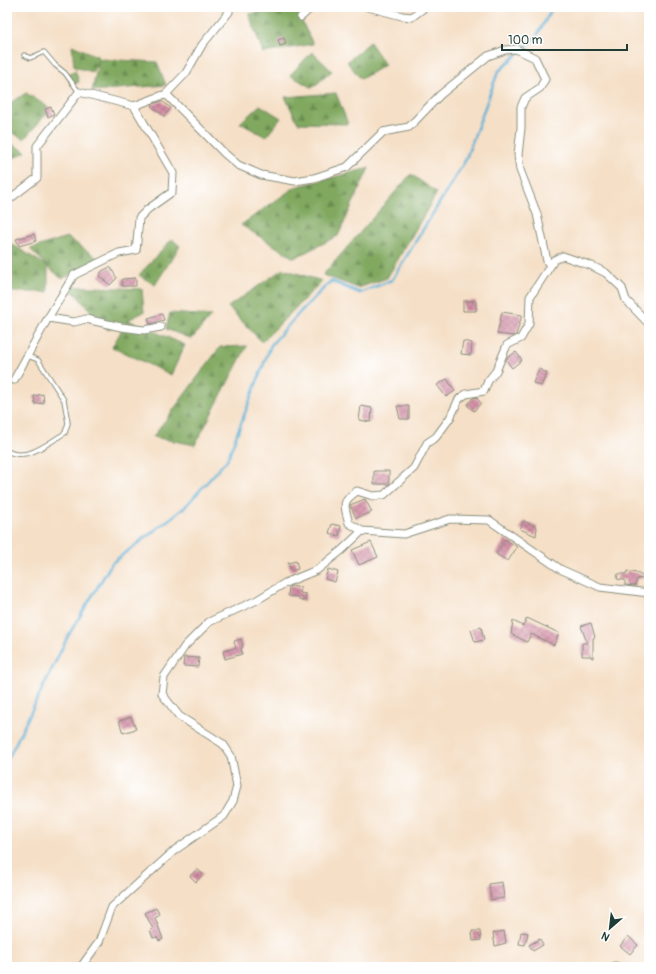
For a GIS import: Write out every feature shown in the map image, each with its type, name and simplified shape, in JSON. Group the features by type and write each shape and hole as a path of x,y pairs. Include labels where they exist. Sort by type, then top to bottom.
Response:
{"street":[{"path":"7,201 37,178 37,146 79,92 134,106 166,94 186,73 202,45 230,12 229,7"},
{"path":"301,17 312,7"},
{"path":"368,7 402,16 412,17 425,7"},
{"path":"166,94 224,153 238,165 261,175 295,181 314,178 347,167 383,132 409,128 440,95 488,56 511,49 516,49 526,53 535,58 545,79 540,88 525,98 521,107 518,155 520,170 536,214 546,261 550,266"},
{"path":"14,380 48,318 74,275 119,254 136,250 138,218 172,192 173,173 134,106"},
{"path":"649,324 626,300 622,288 606,273 592,266 563,256 554,260 530,297 529,324 521,338 507,345 496,371 488,381 484,391 466,394 459,399 450,418 436,437 427,443 414,468 384,495 373,496 357,491 348,498 344,506 349,523 362,531 404,534 450,519 489,520 560,569 600,587 649,593"},
{"path":"48,318 74,322 86,319 121,327 144,330 160,327"},
{"path":"81,967 99,942 112,908 174,850 224,816 233,801 237,786 231,756 223,744 179,716 162,694 164,677 185,646 209,622 257,600 285,582 317,570 342,550 362,531"},
{"path":"614,967 618,967"}],"lane":[{"path":"24,55 30,58 44,52 55,65 65,73 79,92"},
{"path":"7,451 10,453 27,454 65,433 68,422 64,400 38,360 28,356"}],"green space":[{"path":"284,7 295,7 313,44 263,53 249,14"},
{"path":"370,42 385,65 361,79 347,62"},
{"path":"72,45 99,57 93,72 74,67"},
{"path":"312,52 332,71 312,88 290,75"},
{"path":"99,59 157,62 166,85 92,91"},
{"path":"75,70 79,82 74,84 69,75"},
{"path":"26,93 51,109 24,139 7,130 7,105"},
{"path":"336,93 348,124 298,123 285,97"},
{"path":"260,105 281,118 266,137 240,123"},
{"path":"7,144 12,144 26,152 11,159 7,159"},
{"path":"369,168 338,236 294,258 241,225 295,187"},
{"path":"411,174 437,193 387,278 358,288 323,275"},
{"path":"67,237 99,259 62,279 48,267 48,292 7,292 7,241 47,266 30,249"},
{"path":"172,239 180,246 155,285 139,275"},
{"path":"283,269 322,281 262,342 228,307"},
{"path":"68,286 142,289 144,312 128,320 185,345 171,375 112,347 127,321 108,330"},
{"path":"170,313 211,316 192,339 166,329"},
{"path":"247,346 195,445 153,437 220,347"}],"building":[{"path":"284,38 286,44 280,46 278,40"},
{"path":"162,101 171,108 164,116 151,106"},
{"path":"51,107 54,114 48,117 45,109"},
{"path":"34,234 36,241 19,246 16,239"},
{"path":"110,267 117,278 110,285 99,276 102,271"},
{"path":"136,278 136,286 122,286 122,279"},
{"path":"463,301 476,301 476,311 463,311"},
{"path":"502,312 522,315 516,335 497,334"},
{"path":"162,314 164,320 150,324 148,318"},
{"path":"463,341 472,343 471,355 461,354"},
{"path":"516,352 522,360 512,368 506,360"},
{"path":"539,369 547,373 541,386 533,383"},
{"path":"447,379 455,391 446,397 437,385"},
{"path":"43,394 44,403 35,404 34,396"},
{"path":"476,397 481,403 474,411 467,405 473,398"},
{"path":"361,406 372,408 371,422 359,420"},
{"path":"397,406 409,406 409,419 400,419"},
{"path":"374,471 389,471 389,484 374,484"},
{"path":"365,499 372,512 356,518 350,505"},
{"path":"524,521 537,527 536,536 520,529"},
{"path":"332,524 341,526 339,536 329,533"},
{"path":"505,539 517,547 508,561 496,554"},
{"path":"371,542 378,557 359,565 352,550"},
{"path":"296,561 298,569 291,571 288,563"},
{"path":"328,569 338,572 335,582 325,579"},
{"path":"627,571 637,573 645,578 637,579 635,586 625,585 625,580 617,579 618,574 626,574"},
{"path":"289,587 301,588 300,593 306,594 305,601 299,600 299,597 288,596"},
{"path":"527,618 559,633 554,645 531,634 527,642 511,634 513,621 523,626"},
{"path":"591,623 595,637 593,638 593,658 591,656 582,656 582,643 587,643 581,626"},
{"path":"481,627 484,640 475,642 471,630"},
{"path":"241,639 243,647 241,648 242,654 225,659 223,651 236,648 234,641"},
{"path":"184,657 199,658 198,667 183,666"},
{"path":"131,717 136,729 123,733 119,721"},
{"path":"197,869 203,874 196,882 190,876"},
{"path":"502,882 504,898 491,900 489,884"},
{"path":"156,908 160,915 155,918 163,939 159,941 157,937 153,938 150,930 153,929 145,913"},
{"path":"472,931 480,931 481,940 473,941"},
{"path":"504,931 506,943 495,946 493,933"},
{"path":"521,932 528,933 525,945 519,944"},
{"path":"628,936 638,945 630,954 620,946"},
{"path":"540,939 543,945 533,951 529,945"}],"waterway":[{"path":"7,761 68,636 112,563 184,508 227,460 271,345 300,312 331,281 360,293 392,280 465,161 498,72 536,37 553,7"}]}
